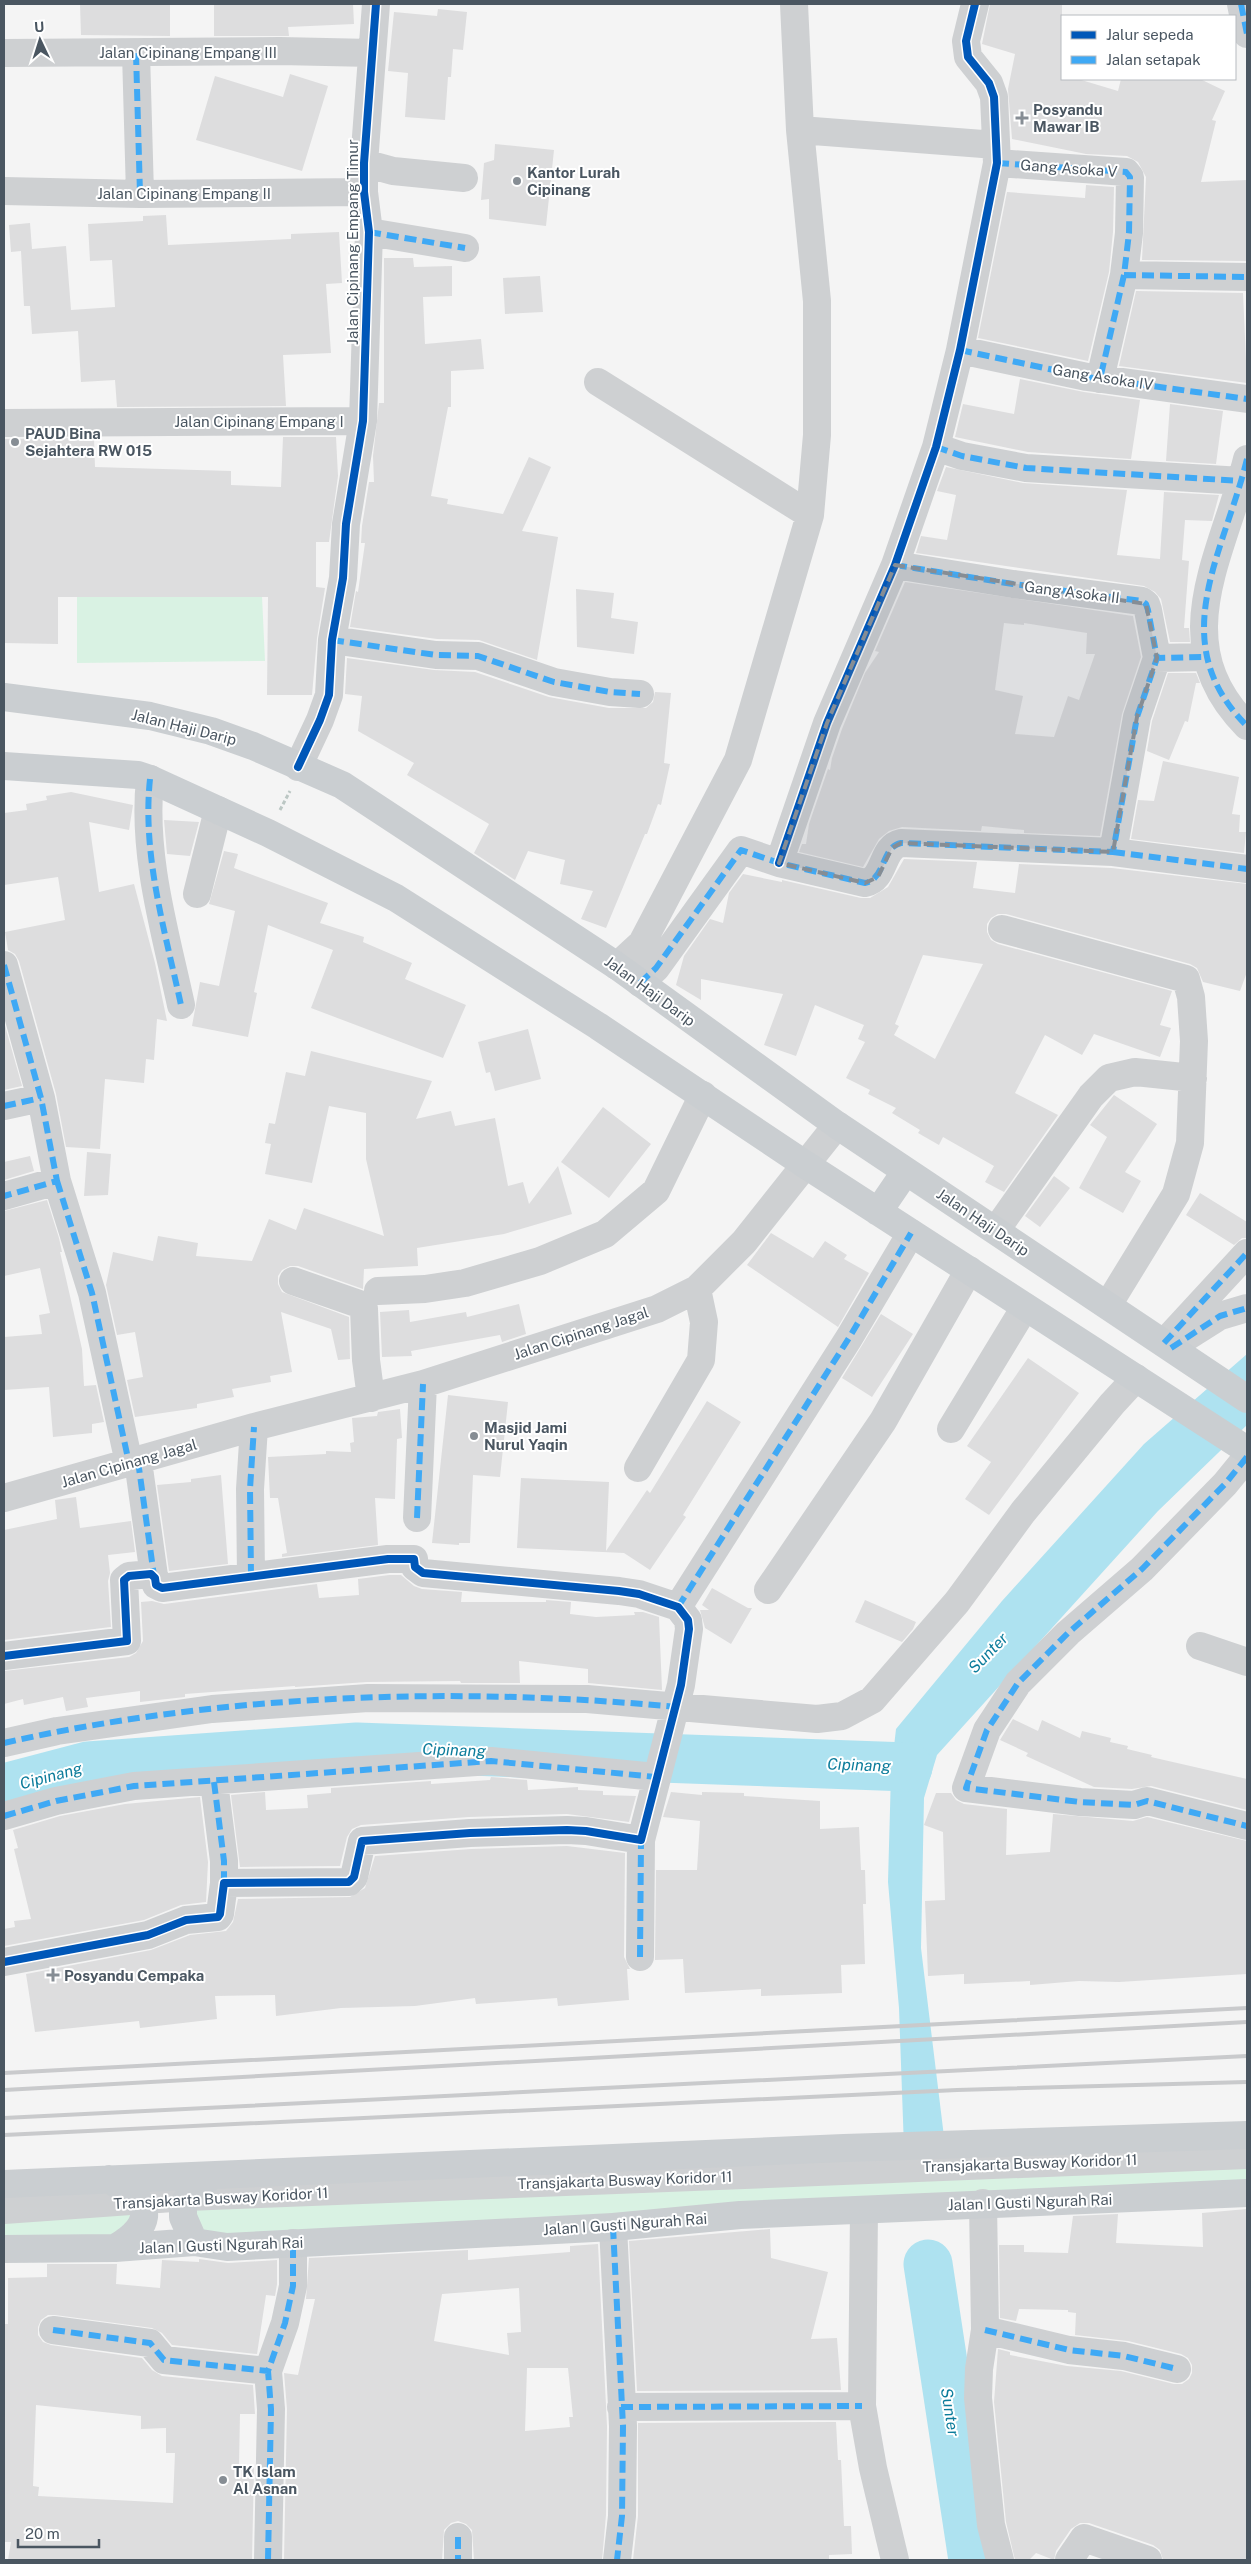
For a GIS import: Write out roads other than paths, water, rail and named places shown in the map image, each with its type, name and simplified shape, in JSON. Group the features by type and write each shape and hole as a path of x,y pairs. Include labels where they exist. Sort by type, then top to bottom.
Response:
{"main road":[{"name":"Jalan Haji Darip","path":"4,697 150,716 211,731 254,746 342,785 617,966 837,1125 1247,1399"},
{"path":"4,766 138,776 150,779 268,833 396,898 703,1095 806,1165 1167,1398 1244,1450"},
{"path":"878,1212 906,1171"},
{"path":"4,2184 211,2176 338,2168 848,2159 998,2154 1247,2134"},
{"path":"194,2242 183,2217 183,2204 211,2176"},
{"path":"109,2179 140,2202 143,2208 142,2223 129,2240 115,2248"},
{"name":"Jalan I Gusti Ngurah Rai","path":"4,2250 115,2248 194,2242 227,2247 613,2227 740,2215 1247,2193"}],"street":[{"name":"Jalan Cipinang Empang Timur","path":"300,768 326,708 329,695 332,640 338,611 346,524 363,421 369,232 364,192 364,163 376,4"},
{"path":"617,966 642,943 738,760 810,515 817,435 816,301 800,130 794,4"},
{"path":"779,863 828,723 895,565 936,447 960,350 997,154 994,97 989,83 968,57 966,41 975,4"},
{"path":"1241,4 1247,34"},
{"name":"Jalan Cipinang Empang III","path":"4,53 280,51 372,53"},
{"path":"136,52 140,194"},
{"path":"800,130 997,154"},
{"name":"Gang Asoka V","path":"997,154 1126,172 1131,181 1129,233 1124,275 1100,379"},
{"path":"364,163 393,171 464,178"},
{"name":"Jalan Cipinang Empang II","path":"4,191 140,194 364,192"},
{"path":"369,232 465,248"},
{"path":"1124,275 1247,278"},
{"name":"Gang Asoka IV","path":"960,350 1100,379 1247,399"},
{"path":"598,382 810,515"},
{"name":"Jalan Cipinang Empang I","path":"4,423 363,421"},
{"path":"936,447 962,456 1026,468 1245,470 1210,582 1202,622 1205,657 1220,691 1247,726"},
{"name":"Gang Asoka II","path":"895,565 1013,584 1142,601 1146,604 1148,610 1157,658"},
{"path":"332,640 436,655 478,656 554,682 610,692 640,694"},
{"path":"1113,852 1137,717 1157,658 1205,657"},
{"path":"150,779 147,806 149,855 181,1005"},
{"path":"197,894 218,810"},
{"path":"640,983 656,968 740,851 743,850 779,863 865,883 873,882 878,877 892,848 901,843 1113,852 1247,869"},
{"path":"1002,929 1186,979 1191,997 1193,1078 1190,1143 1176,1194 1108,1306"},
{"path":"4,965 7,992 40,1098 57,1181 92,1293 134,1462 156,1586 162,1588 360,1562 414,1559 414,1567 423,1573 639,1594 678,1607 688,1620 690,1629 673,1716 641,1840 640,1957"},
{"path":"996,1230 1091,1096 1109,1078 1135,1072 1193,1078"},
{"path":"378,1291 425,1289 465,1282 540,1261 605,1234 656,1191 703,1095"},
{"path":"4,1106 40,1098"},
{"name":"Jalan Cipinang Jagal","path":"4,1498 254,1427 422,1384 657,1308 697,1289 744,1242 837,1125"},
{"path":"4,1196 57,1181"},
{"path":"678,1607 844,1346 911,1233"},
{"path":"1167,1345 1247,1253"},
{"path":"768,1590 883,1421 969,1270"},
{"path":"293,1282 362,1305 364,1309 366,1360 372,1398"},
{"path":"638,1468 701,1360 704,1322 697,1289"},
{"path":"951,1430 1025,1307"},
{"path":"1167,1345 1220,1316 1247,1308"},
{"path":"4,1743 57,1731 212,1709 368,1698 587,1699 673,1716 816,1719 842,1716 872,1700 957,1602 1023,1512 1112,1404 1136,1378"},
{"path":"417,1518 422,1384"},
{"path":"251,1576 250,1489 254,1427"},
{"path":"1244,1450 1225,1484 1142,1569 1068,1633 1018,1683 988,1730 966,1788 1080,1802 1134,1805 1147,1802 1247,1826"},
{"path":"4,1656 126,1642 128,1639 124,1580 129,1576 149,1574 154,1576"},
{"path":"1200,1646 1247,1662"},
{"path":"4,1816 56,1801 134,1786 490,1762 658,1771"},
{"path":"4,1962 148,1935 186,1920 218,1917 224,1883 224,1861 214,1782"},
{"path":"224,1883 349,1882 354,1877 362,1841 470,1832 567,1830 586,1831 641,1840"},
{"name":"Transjakarta Busway Koridor 11","path":"998,2154 1247,2155"},
{"name":"Transjakarta Busway Koridor 11","path":"4,2210 140,2202 188,2197 848,2159"},
{"path":"983,2203 985,2330 979,2368 978,2398 992,2524 1000,2560"},
{"path":"864,2210 862,2406 873,2468 895,2560"},
{"path":"613,2227 621,2407 622,2516 617,2560"},
{"path":"268,2560 271,2409 268,2371 285,2323 293,2286 293,2243"},
{"path":"53,2330 150,2343 164,2360 268,2371"},
{"path":"985,2330 1069,2350 1124,2356 1178,2369"},
{"path":"621,2407 862,2406"},
{"path":"1069,2560 1084,2538 1148,2560"}],"water":[{"path":"1247,1354 1247,1425 1158,1511 937,1755 924,1798 921,1948 945,2145 904,2148 899,2008 888,1882 891,1773 896,1729 1002,1601 1144,1444"}],"waterway":[{"name":"Cipinang","path":"4,1788 88,1766 357,1747 908,1767"},
{"name":"Sunter","path":"928,2264 973,2560"}],"railway":[{"path":"4,2073 1247,2008"},
{"path":"4,2090 1247,2022"},
{"path":"4,2118 1247,2056"},
{"path":"4,2135 957,2090 1247,2082"}],"place":[{"name":"Posyandu Mawar IB","path":"1022,118"},
{"name":"Kantor Lurah Cipinang","path":"517,181"},
{"name":"PAUD Bina Sejahtera RW 015","path":"15,442"},
{"name":"Masjid Jami Nurul Yaqin","path":"474,1436"},
{"name":"Posyandu Cempaka","path":"53,1975"},
{"name":"TK Islam Al Asnan","path":"223,2480"}]}
